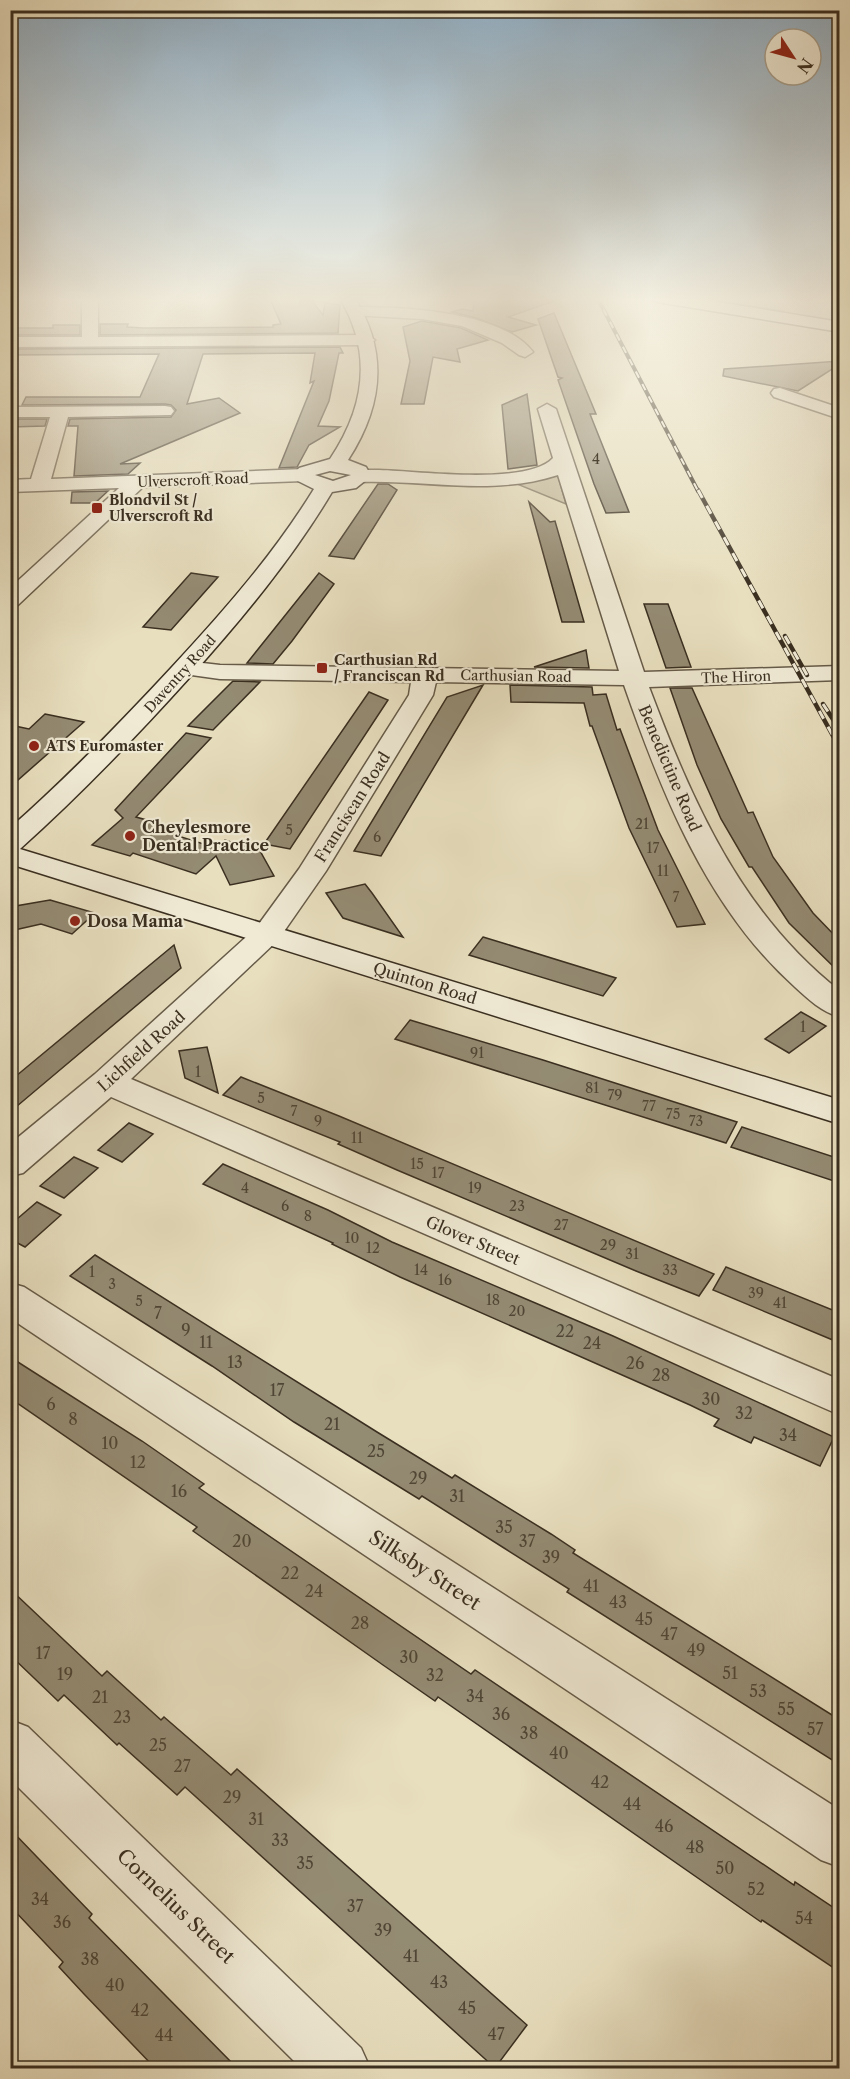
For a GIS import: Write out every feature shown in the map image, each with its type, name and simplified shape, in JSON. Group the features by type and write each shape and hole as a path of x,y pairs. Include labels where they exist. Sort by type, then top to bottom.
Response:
{"street":[{"name":"Daventry Road","path":"10,843 91,769 185,668 269,570 345,451 363,408 365,394"},
{"path":"783,394 840,414"},
{"name":"Benedictine Road","path":"547,409 580,522 632,679 690,820 731,890 776,951 806,980 840,1007"},
{"path":"10,411 165,411"},
{"path":"39,485 61,411"},
{"path":"331,475 355,468 361,476 386,474 520,480 555,470 563,459"},
{"name":"Ulverscroft Road","path":"10,486 304,475 313,468 331,475"},
{"path":"483,480 514,487 550,502 580,522"},
{"path":"10,600 137,482"},
{"name":"Carthusian Road","path":"185,668 220,672 632,679"},
{"name":"The Hiron","path":"632,679 840,673"},
{"name":"Franciscan Road","path":"267,934 298,893 421,695 425,675"},
{"name":"Quinton Road","path":"10,855 840,1112"},
{"name":"Lichfield Road","path":"10,1164 107,1082 267,934"},
{"name":"Glover Street","path":"107,1082 840,1398"},
{"name":"Silksby Street","path":"10,1298 840,1841"},
{"name":"Cornelius Street","path":"10,1744 341,2068"}],"shaded area":[{"path":"558,476 566,504 517,484"}],"building":[{"path":"141,394 190,394 187,404 219,398 240,413 120,464 140,463 128,474 74,476 78,426 68,426 70,419 171,417 176,410 171,405 165,404 22,405 26,397 140,397"},
{"path":"309,394 330,394 318,426 340,427 309,445 297,467 279,468"},
{"path":"403,394 426,394 424,404 401,404"},
{"path":"527,394 537,465 508,469 502,405"},
{"path":"563,394 588,394 596,414 590,414 629,512 606,513"},
{"path":"15,419 47,419 45,426 11,427"},
{"path":"378,484 388,484 397,490 354,559 329,556"},
{"path":"108,491 95,503 71,503 72,492"},
{"path":"529,502 550,522 555,521 584,622 562,622"},
{"path":"191,573 218,577 171,630 143,627"},
{"path":"319,573 334,584 292,641 273,664 247,663"},
{"path":"644,604 668,604 691,667 666,668"},
{"path":"586,650 589,668 534,667"},
{"path":"233,681 260,682 213,730 188,726"},
{"path":"483,685 381,856 354,851 447,697"},
{"path":"510,685 592,687 593,695 606,694 617,730 620,729 658,830 705,924 677,927 629,828 592,726 590,726 584,703 511,702"},
{"path":"670,688 692,688 748,813 753,812 773,857 813,913 840,941 840,973 789,923 752,867 749,867 721,819 697,765"},
{"path":"369,692 388,700 290,849 264,844"},
{"name":"ATS Euromaster","path":"45,714 84,722 10,787 10,725 29,729"},
{"path":"186,733 211,738 136,817 161,824 156,829 216,848 225,840 260,851 274,876 230,885 216,856 196,874 133,853 130,856 92,845 123,818 115,810"},
{"path":"365,884 403,937 343,918 326,893"},
{"path":"50,900 95,913 72,934 41,924 10,931 10,907"},
{"path":"483,937 616,978 603,996 469,955"},
{"path":"174,945 181,968 10,1112 10,1081"},
{"path":"801,1012 826,1026 789,1053 765,1039"},
{"path":"410,1020 737,1122 726,1143 395,1039"},
{"path":"207,1047 218,1093 185,1078 179,1051"},
{"path":"241,1077 714,1274 699,1296 636,1271 397,1170 338,1144 340,1142 223,1095"},
{"path":"129,1123 153,1134 122,1162 98,1150"},
{"path":"742,1127 840,1159 840,1183 731,1147"},
{"path":"74,1157 98,1168 64,1198 40,1186"},
{"path":"223,1164 328,1210 392,1242 613,1336 834,1437 820,1466 754,1437 751,1443 714,1426 719,1419 690,1405 400,1277 333,1243 203,1184"},
{"path":"37,1202 61,1215 25,1247 10,1239 10,1225"},
{"path":"95,1255 452,1478 455,1475 551,1534 575,1550 573,1553 840,1720 840,1765 567,1592 569,1589 422,1496 419,1499 294,1422 212,1366 70,1276"},
{"path":"726,1267 840,1313 840,1343 713,1290"},
{"path":"10,1357 142,1441 204,1484 199,1488 471,1674 475,1670 794,1885 795,1882 840,1912 840,1972 762,1920 761,1922 438,1697 435,1701 193,1531 197,1527 10,1398"},
{"path":"10,1589 102,1676 107,1671 161,1720 164,1717 231,1775 237,1769 527,2025 495,2068 185,1787 177,1795 119,1743 117,1745 64,1695 58,1701 10,1655"},
{"path":"10,1829 92,1914 89,1918 237,2068 155,2068 84,1994 59,1967 63,1962 10,1906"}],"railway":[{"path":"648,394 698,491"},
{"path":"698,490 838,745"},
{"path":"785,636 807,675"},
{"path":"823,704 840,730"},
{"path":"838,745 840,749"}],"place":[{"name":"Blondvil St / Ulverscroft Rd","path":"97,508"},
{"name":"Carthusian Rd / Franciscan Rd","path":"322,668"},
{"name":"ATS Euromaster","path":"34,746"},
{"name":"Cheylesmore Dental Practice","path":"130,836"},
{"name":"Dosa Mama","path":"75,921"}]}
